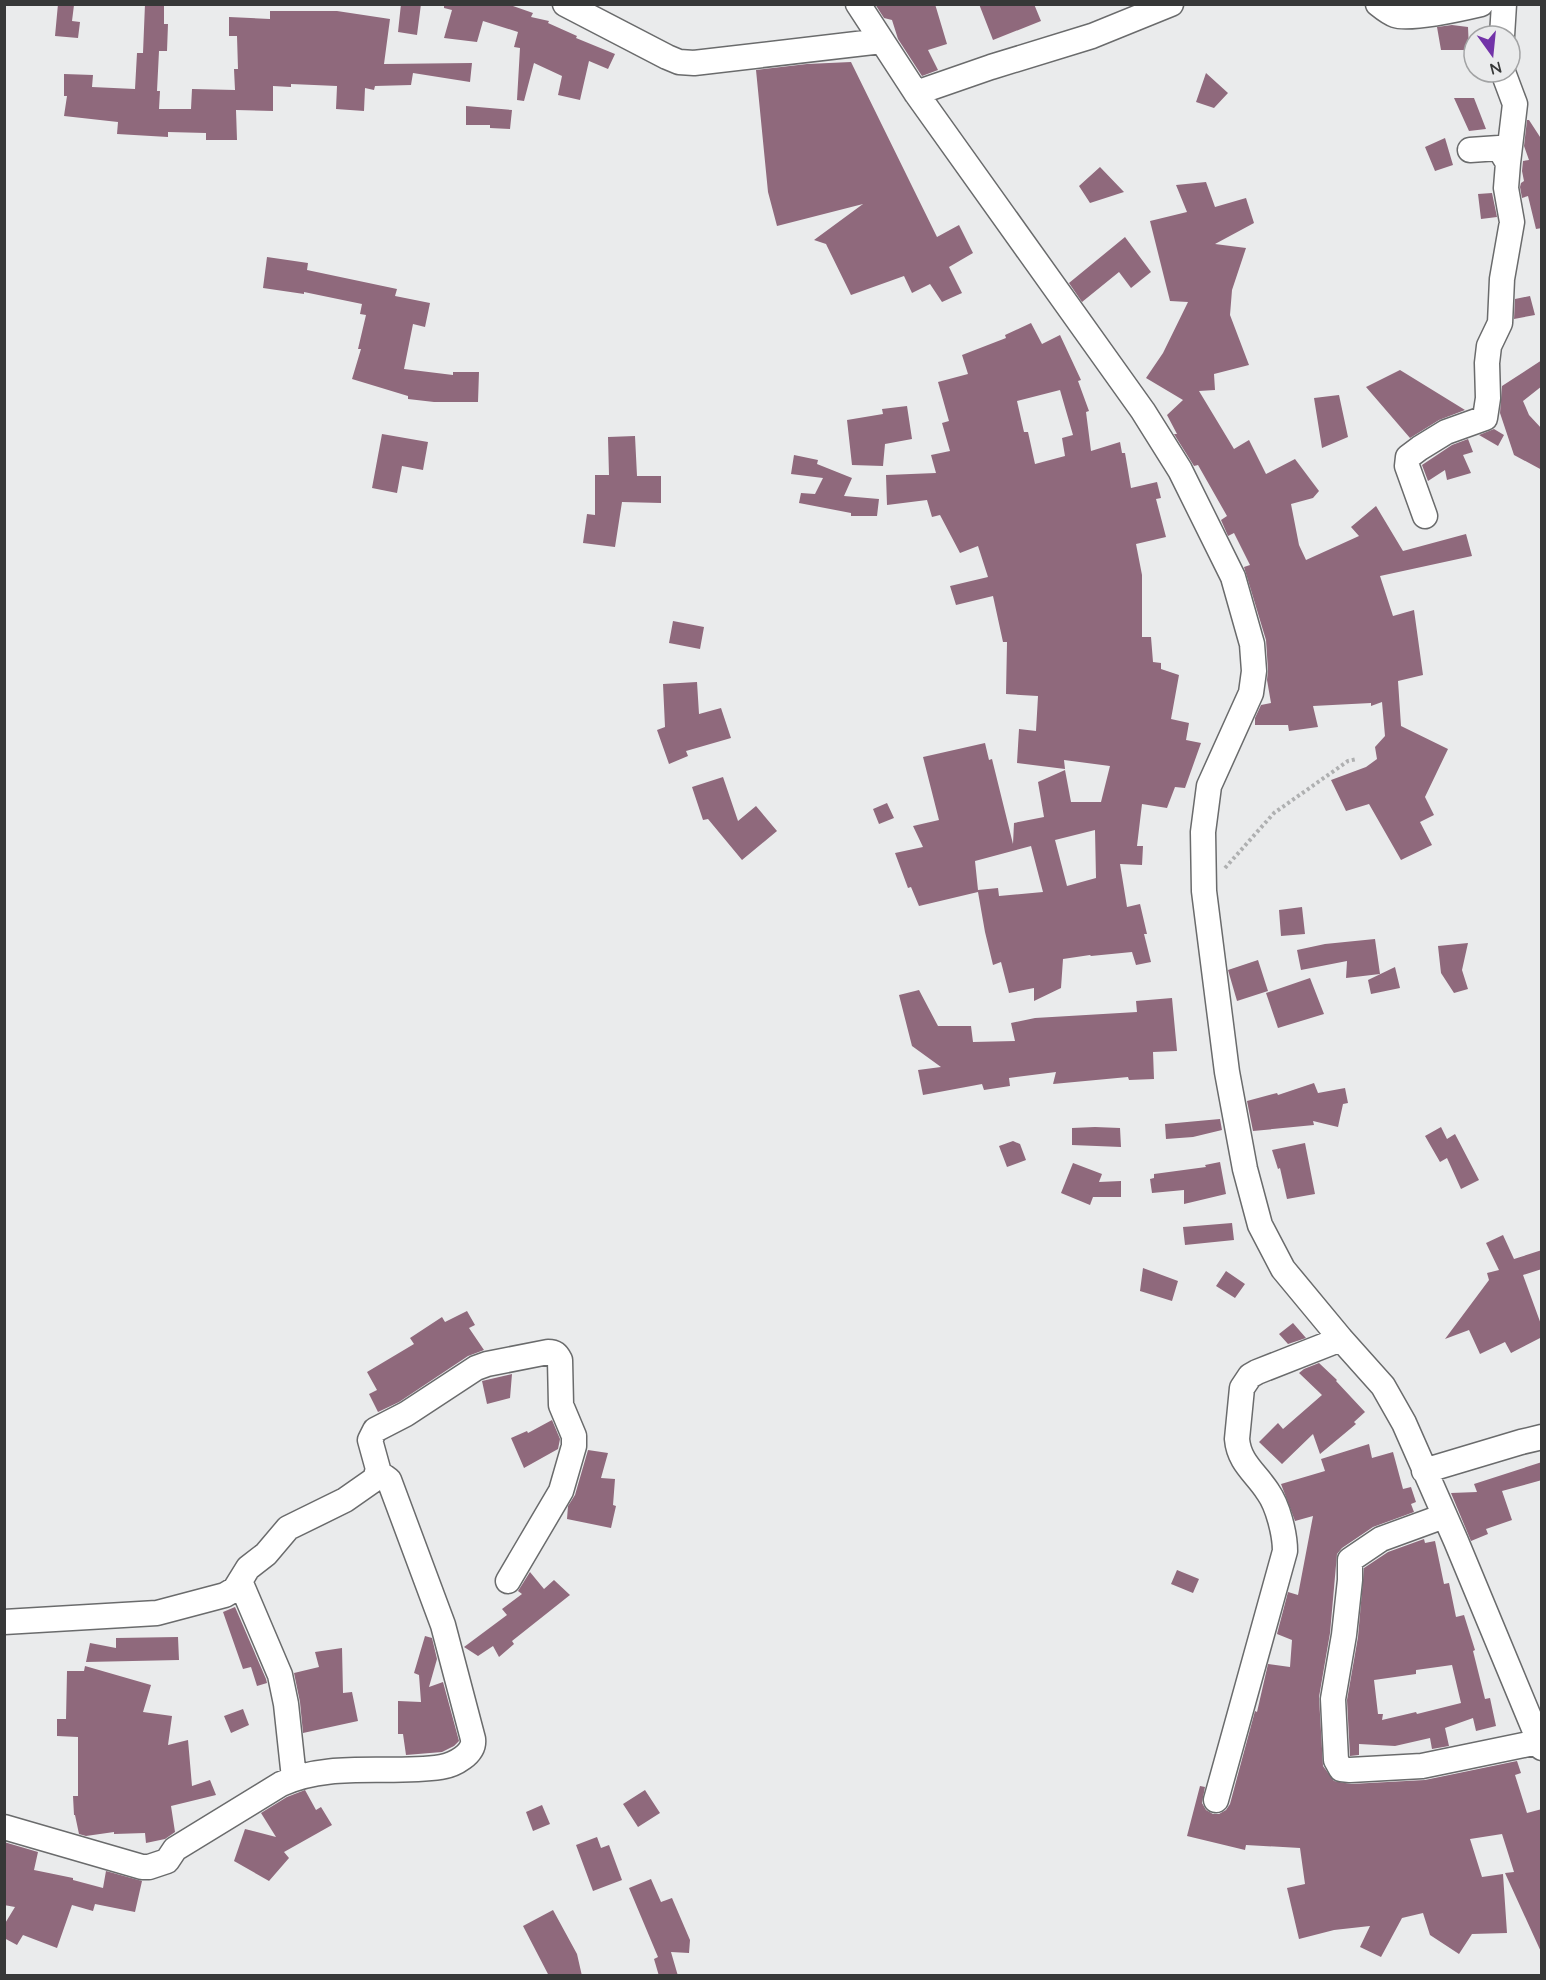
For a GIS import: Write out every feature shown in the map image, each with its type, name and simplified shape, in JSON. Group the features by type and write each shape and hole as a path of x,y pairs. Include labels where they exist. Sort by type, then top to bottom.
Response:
{"street":[{"path":"565,4 679,62 694,63 882,41"},
{"path":"858,4 916,93 1143,411 1180,470 1233,577 1252,644 1254,671 1251,693 1209,786 1203,832 1204,891 1227,1072 1245,1168 1260,1225 1283,1269 1383,1386 1404,1423 1444,1516 1540,1745 1422,1766 1341,1769 1336,1760 1333,1699 1344,1635 1350,1560 1381,1539 1444,1516"},
{"path":"916,93 1092,36 1171,4"},
{"path":"1378,4 1395,15 1411,16 1481,4"},
{"path":"1503,24 1504,4"},
{"path":"1425,516 1407,466 1408,458 1446,432 1481,420 1486,416 1489,346 1500,323 1502,279 1512,222 1506,188 1515,104 1508,84"},
{"path":"1470,150 1499,148 1508,164"},
{"path":"1216,1800 1285,1551 1283,1532 1271,1496 1245,1464 1238,1448 1242,1388 1250,1376 1257,1372 1341,1339"},
{"path":"4,1622 157,1613 225,1595 235,1588 248,1568 266,1554 288,1528 345,1500 375,1479 378,1469 370,1440 375,1430 406,1414 481,1366 548,1352 558,1355 561,1405 574,1436 574,1446 561,1491 508,1581"},
{"path":"1424,1471 1542,1437"},
{"path":"4,1827 142,1867 149,1867 167,1861 176,1849 294,1778 333,1771 441,1767 452,1764 471,1751 473,1739 440,1617 389,1480 377,1475"},
{"path":"240,1581 280,1675 286,1704 294,1778"}],"path":[{"path":"1204,891 1274,813 1348,761 1358,759"}],"building":[{"path":"58,4 74,5 72,21 80,22 78,38 55,36"},
{"path":"145,4 164,4 164,24 168,24 167,51 159,51 157,91 160,91 159,109 191,109 192,89 235,90 234,69 238,69 237,36 229,36 229,17 270,19 270,11 337,11 390,19 384,64 472,63 470,82 413,73 411,85 375,86 374,90 365,88 364,111 336,109 337,86 291,84 291,87 273,86 273,111 236,110 237,140 206,140 206,133 168,132 168,137 117,134 118,122 64,116 67,96 64,96 64,74 93,75 92,87 135,89 137,53 143,53"},
{"path":"401,4 421,4 417,35 398,32"},
{"path":"444,4 507,4 533,13 531,17 549,21 548,23 577,36 576,38 615,54 608,69 589,61 580,100 558,95 562,76 534,63 524,101 517,100 520,48 514,47 518,32 483,21 477,42 444,38 452,10 444,8"},
{"path":"875,4 935,4 947,44 928,50 938,70 922,76 898,39 892,20 884,18"},
{"path":"979,4 1034,4 1041,21 993,40"},
{"path":"1462,26 1462,50 1441,50 1437,27"},
{"path":"851,62 937,237 959,225 973,253 949,267 962,293 942,302 930,284 912,293 904,276 851,295 826,244 814,240 863,204 777,226 768,192 756,70"},
{"path":"1206,73 1228,93 1214,108 1196,102"},
{"path":"1454,98 1474,98 1486,129 1469,131"},
{"path":"466,106 512,110 510,129 490,128 490,125 466,125"},
{"path":"1527,120 1542,140 1542,228 1536,229 1528,196 1522,198 1520,187 1524,181 1523,161 1529,160 1524,146"},
{"path":"1445,138 1453,165 1435,171 1425,147"},
{"path":"1100,167 1124,192 1090,203 1079,186"},
{"path":"1206,182 1215,207 1246,198 1254,223 1215,244 1246,248 1232,290 1230,315 1249,365 1214,374 1215,390 1199,391 1234,449 1249,440 1266,474 1295,459 1319,491 1313,498 1291,504 1299,545 1306,560 1359,536 1351,527 1376,506 1403,551 1466,534 1472,556 1380,576 1393,616 1414,610 1423,675 1398,681 1401,726 1448,749 1425,797 1434,815 1420,822 1432,845 1401,860 1369,804 1346,811 1331,780 1366,767 1377,759 1375,747 1385,736 1382,702 1371,706 1371,703 1313,706 1318,727 1289,731 1288,725 1255,725 1255,718 1261,705 1271,703 1267,680 1266,640 1244,567 1250,565 1234,533 1228,536 1221,520 1227,516 1198,465 1194,466 1174,434 1177,434 1167,415 1183,400 1146,378 1163,353 1188,302 1170,301 1150,221 1187,212 1176,185"},
{"path":"1492,193 1497,217 1481,219 1478,194"},
{"path":"1125,237 1151,272 1131,288 1119,272 1082,302 1069,283"},
{"path":"267,257 308,263 307,270 397,289 395,296 430,303 425,327 413,324 404,369 453,375 453,372 479,372 478,402 434,402 408,399 408,396 352,379 361,349 358,349 366,315 360,314 362,304 304,292 304,294 263,288"},
{"path":"1530,296 1535,315 1514,319 1515,299"},
{"path":"1031,323 1042,344 1060,335 1081,380 1078,381 1089,411 1086,412 1091,451 1120,442 1122,453 1125,453 1131,488 1157,482 1161,498 1156,499 1166,537 1136,544 1142,575 1142,637 1151,637 1153,662 1161,663 1161,669 1179,675 1171,719 1189,723 1186,740 1201,743 1185,788 1175,787 1167,808 1142,804 1137,846 1143,846 1142,865 1120,864 1127,907 1140,904 1151,962 1136,965 1132,952 1063,959 1061,988 1034,1001 1034,988 1009,993 1001,962 993,965 978,892 919,906 911,887 908,888 895,853 923,847 913,826 939,820 923,757 985,743 989,760 992,759 1013,844 1014,823 1044,817 1038,782 1065,770 1071,802 1101,802 1110,766 1064,760 1065,769 1017,763 1019,729 1036,731 1038,696 1006,694 1007,642 1003,642 993,596 956,605 950,586 988,577 978,546 960,553 940,515 932,517 927,500 887,505 886,475 936,473 931,455 950,451 942,423 949,421 938,382 968,374 962,355 1006,338 1005,335","holes":["1060,390 1073,435 1062,438 1065,456 1035,464 1028,432 1024,432 1017,401","1095,830 1096,878 1067,886 1055,840","1031,846 1043,892 999,896 998,888 978,890 975,861"]},
{"path":"1542,360 1542,386 1523,401 1529,415 1542,429 1542,470 1514,455 1500,413 1502,386"},
{"path":"1400,370 1465,410 1439,420 1410,438 1366,387"},
{"path":"1339,395 1348,437 1322,448 1314,398"},
{"path":"907,406 912,439 885,444 883,466 852,465 847,420 883,414 882,409"},
{"path":"1494,429 1504,435 1498,446 1479,435"},
{"path":"382,434 428,442 423,470 402,466 397,493 372,488"},
{"path":"635,436 637,476 661,476 661,503 622,502 615,547 583,543 587,514 595,515 595,475 609,475 608,437"},
{"path":"1468,439 1473,452 1463,455 1471,473 1447,480 1445,470 1428,481 1422,465 1452,445"},
{"path":"794,455 818,460 817,464 852,478 844,496 879,499 877,516 851,516 851,513 799,503 801,493 815,494 823,478 791,474"},
{"path":"673,621 704,627 700,649 669,643"},
{"path":"697,682 699,714 721,708 731,738 686,751 688,756 669,764 657,730 665,727 663,684"},
{"path":"723,777 738,821 756,806 777,831 742,860 708,819 703,820 692,787"},
{"path":"887,803 894,818 879,824 873,809"},
{"path":"1302,907 1305,934 1281,936 1279,910"},
{"path":"1375,939 1380,974 1346,978 1347,961 1301,970 1297,950 1325,944"},
{"path":"1468,943 1462,970 1468,989 1454,993 1441,973 1438,946"},
{"path":"1258,960 1268,991 1237,1001 1228,970"},
{"path":"1395,967 1400,988 1371,994 1368,980"},
{"path":"1310,978 1324,1014 1278,1028 1266,993"},
{"path":"919,990 938,1026 971,1026 973,1042 1015,1041 1011,1023 1035,1018 1137,1012 1136,1001 1172,998 1177,1051 1153,1052 1154,1079 1129,1080 1128,1077 1053,1084 1056,1072 1009,1078 1010,1086 984,1090 982,1084 923,1095 918,1070 941,1067 912,1046 899,995"},
{"path":"1314,1083 1318,1093 1345,1088 1348,1103 1343,1104 1338,1127 1313,1121 1314,1125 1253,1131 1247,1101 1277,1093 1278,1095"},
{"path":"1220,1119 1222,1130 1193,1137 1166,1139 1165,1124"},
{"path":"1441,1127 1447,1139 1455,1134 1479,1180 1461,1189 1447,1158 1440,1162 1425,1136"},
{"path":"1072,1128 1120,1128 1121,1147 1072,1145"},
{"path":"1013,1141 1020,1144 1026,1160 1007,1167 999,1146"},
{"path":"1305,1143 1315,1194 1287,1199 1280,1168 1278,1169 1272,1150"},
{"path":"1220,1162 1226,1194 1184,1204 1184,1190 1152,1193 1150,1179 1154,1178 1154,1174 1206,1167 1205,1165"},
{"path":"1073,1163 1102,1174 1099,1182 1121,1181 1121,1197 1093,1197 1090,1205 1061,1193"},
{"path":"1232,1223 1234,1240 1185,1245 1183,1227"},
{"path":"1503,1235 1514,1259 1542,1250 1542,1269 1523,1275 1542,1327 1542,1337 1511,1353 1505,1342 1480,1354 1469,1330 1445,1339 1489,1280 1487,1273 1499,1270 1486,1243"},
{"path":"1143,1268 1178,1281 1172,1301 1140,1291"},
{"path":"1226,1271 1245,1284 1235,1298 1216,1286"},
{"path":"467,1311 475,1325 469,1328 484,1350 468,1356 399,1402 378,1412 369,1394 377,1390 367,1372 414,1344 410,1338 442,1317 445,1322"},
{"path":"1293,1323 1306,1338 1288,1344 1279,1334"},
{"path":"1319,1363 1365,1412 1354,1422 1356,1424 1320,1454 1313,1434 1282,1464 1259,1442 1278,1423 1283,1429 1322,1395 1299,1373"},
{"path":"512,1374 510,1398 487,1404 482,1381"},
{"path":"552,1420 560,1439 558,1449 524,1468 511,1438 527,1431 528,1433"},
{"path":"1369,1444 1372,1458 1393,1452 1403,1489 1411,1487 1416,1502 1411,1504 1414,1512 1373,1527 1342,1548 1337,1554 1330,1633 1319,1697 1323,1766 1334,1781 1351,1784 1425,1780 1517,1761 1521,1773 1515,1775 1527,1813 1542,1809 1542,1954 1505,1873 1514,1872 1502,1834 1470,1839 1482,1877 1503,1874 1507,1933 1472,1934 1459,1954 1430,1935 1423,1913 1402,1918 1381,1957 1360,1947 1370,1926 1334,1930 1299,1939 1287,1888 1305,1884 1300,1848 1246,1845 1245,1850 1187,1836 1200,1786 1205,1787 1202,1803 1206,1810 1219,1814 1230,1804 1255,1711 1257,1712 1268,1664 1290,1667 1292,1640 1277,1634 1288,1592 1298,1595 1313,1516 1295,1521 1281,1484 1325,1471 1321,1459"},
{"path":"588,1450 608,1453 601,1478 615,1479 613,1505 616,1506 611,1528 567,1519 568,1506 575,1495"},
{"path":"1542,1462 1542,1480 1502,1491 1512,1520 1486,1529 1488,1534 1471,1541 1451,1493 1477,1492 1474,1484"},
{"path":"1424,1539 1425,1543 1435,1541 1444,1584 1449,1583 1456,1617 1464,1615 1475,1650 1473,1651 1485,1699 1490,1698 1496,1726 1476,1731 1473,1718 1445,1728 1449,1746 1432,1749 1430,1738 1395,1746 1359,1744 1359,1755 1350,1756 1347,1700 1358,1637 1364,1568 1388,1552","holes":["1452,1665 1461,1703 1382,1720 1383,1714 1378,1714 1374,1680 1416,1674 1416,1670"]},
{"path":"1177,1570 1199,1579 1193,1593 1171,1584"},
{"path":"530,1572 544,1589 554,1580 570,1595 512,1641 514,1644 499,1657 493,1646 478,1656 464,1647 507,1615 502,1609 522,1594 518,1591"},
{"path":"235,1607 267,1683 257,1686 251,1667 243,1669 223,1612"},
{"path":"425,1636 432,1638 437,1659 429,1687 443,1682 459,1741 442,1752 406,1755 403,1734 398,1734 398,1701 421,1702 419,1675 414,1673"},
{"path":"178,1637 179,1660 86,1662 90,1643 116,1648 116,1638"},
{"path":"342,1648 343,1693 352,1692 358,1721 303,1733 294,1673 319,1667 315,1652"},
{"path":"85,1666 151,1685 143,1712 172,1716 168,1745 188,1740 192,1786 210,1780 216,1795 171,1806 175,1832 165,1839 146,1843 145,1833 114,1834 114,1832 86,1836 79,1834 74,1815 73,1796 78,1796 78,1737 57,1736 57,1719 66,1719 67,1671 84,1671"},
{"path":"243,1709 249,1725 231,1733 224,1716"},
{"path":"305,1790 316,1810 321,1807 332,1825 284,1852 289,1858 269,1881 234,1861 245,1829 276,1837 261,1813 287,1797"},
{"path":"645,1790 660,1813 638,1827 623,1804"},
{"path":"542,1805 550,1824 533,1831 526,1812"},
{"path":"597,1837 601,1848 609,1845 622,1880 593,1891 576,1845"},
{"path":"4,1842 38,1852 34,1870 73,1878 73,1880 103,1888 106,1871 142,1881 135,1912 95,1904 93,1911 72,1905 57,1948 23,1935 17,1945 4,1938 4,1925 15,1907 4,1905"},
{"path":"651,1879 661,1902 672,1898 690,1940 689,1953 671,1952 678,1976 659,1976 654,1959 658,1957 629,1888"},
{"path":"553,1910 577,1954 582,1976 549,1976 523,1926"}]}
